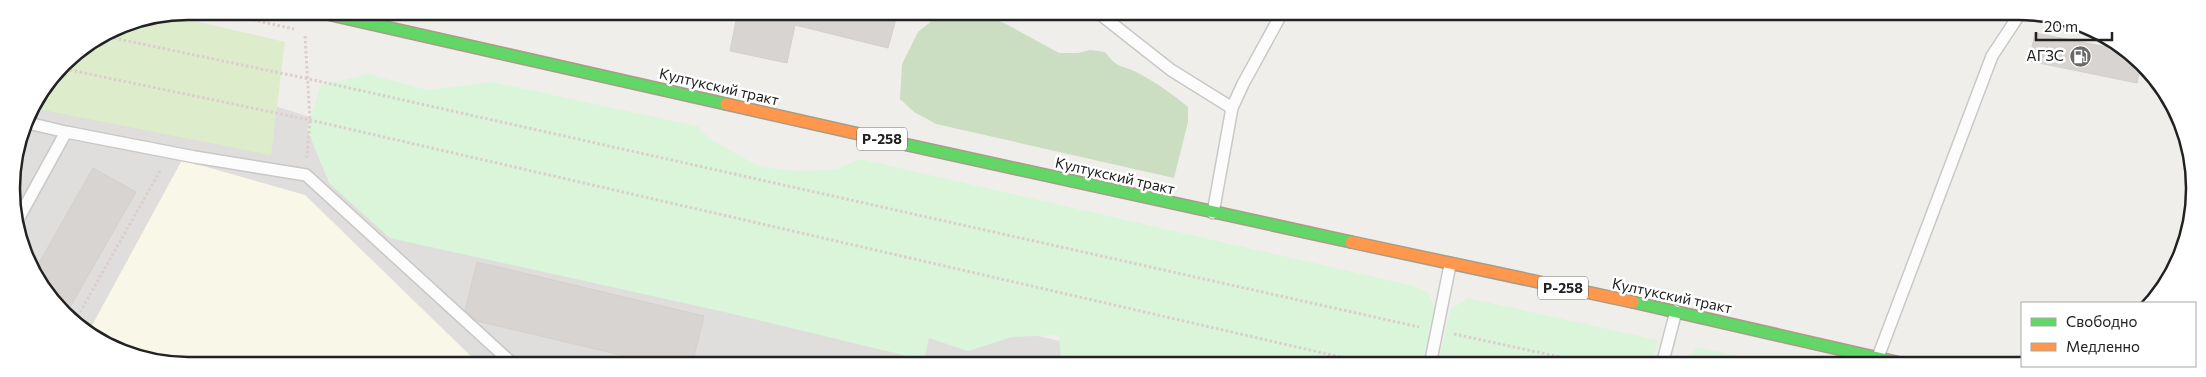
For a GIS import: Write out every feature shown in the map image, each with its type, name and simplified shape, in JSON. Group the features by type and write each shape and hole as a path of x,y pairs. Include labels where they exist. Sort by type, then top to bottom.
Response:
{"main road":[{"name":"Култукский тракт","path":"354,20 1213,213 1676,312 1869,357"}],"lane":[{"path":"1106,20 1171,70 1232,108"},
{"path":"1213,213 1232,108 1279,20"},
{"path":"1879,357 1992,56 2016,20"},
{"path":"33,124 170,152 306,174 505,357"},
{"path":"22,213 66,132"},
{"path":"1432,357 1450,265"},
{"path":"1664,357 1676,312"}],"path":[{"path":"253,20 296,30"},
{"path":"305,36 310,120 306,174"},
{"path":"114,38 309,79 1559,357"},
{"path":"68,70 310,120 1340,357"},
{"path":"78,316 170,152"}],"shaded area":[{"path":"94,49 919,308 1128,357 177,357 156,354 114,340 95,329 62,300 48,282 37,263 29,243 21,210 20,177 23,156 33,124 48,95 69,69"},
{"path":"182,160 305,195 472,357 177,357 134,348 114,340 92,326"}],"green space":[{"path":"177,20 191,20 285,42 271,155 40,109 48,95 69,69 95,48 124,33 145,26"},
{"path":"933,20 997,20 1059,53 1078,53 1090,50 1105,52 1117,64 1157,84 1188,107 1188,122 1174,178 936,124 914,112 900,99 902,64 918,32"},
{"path":"369,74 427,90 493,82 697,126 710,139 760,167 797,171 837,169 860,159 1410,285 1428,292 1435,308 1426,357 1061,357 1059,335 1012,337 968,351 929,338 925,357 912,357 729,313 390,238 329,183 307,129 321,85"},
{"path":"1468,298 1658,340 1654,357 1440,357 1450,310"},
{"path":"1697,347 1744,357 1688,357"}],"building":[{"path":"736,20 896,20 888,48 795,25 787,63 730,51"},
{"name":"АГЗС","path":"2035,33 2109,47 2129,62 2139,72 2137,83 2029,61"},
{"path":"93,168 136,192 70,308 48,282 38,265"},
{"path":"477,262 704,316 694,357 629,357 477,321 465,310"}],"traffic: fast":[{"path":"354,20 726,104"},
{"path":"899,143 1351,242"},
{"path":"1633,302 1874,357"}],"traffic: slow":[{"path":"726,104 899,143"},
{"path":"1351,242 1633,302"}],"place":[{"name":"АГЗС","path":"2080,56"}]}
